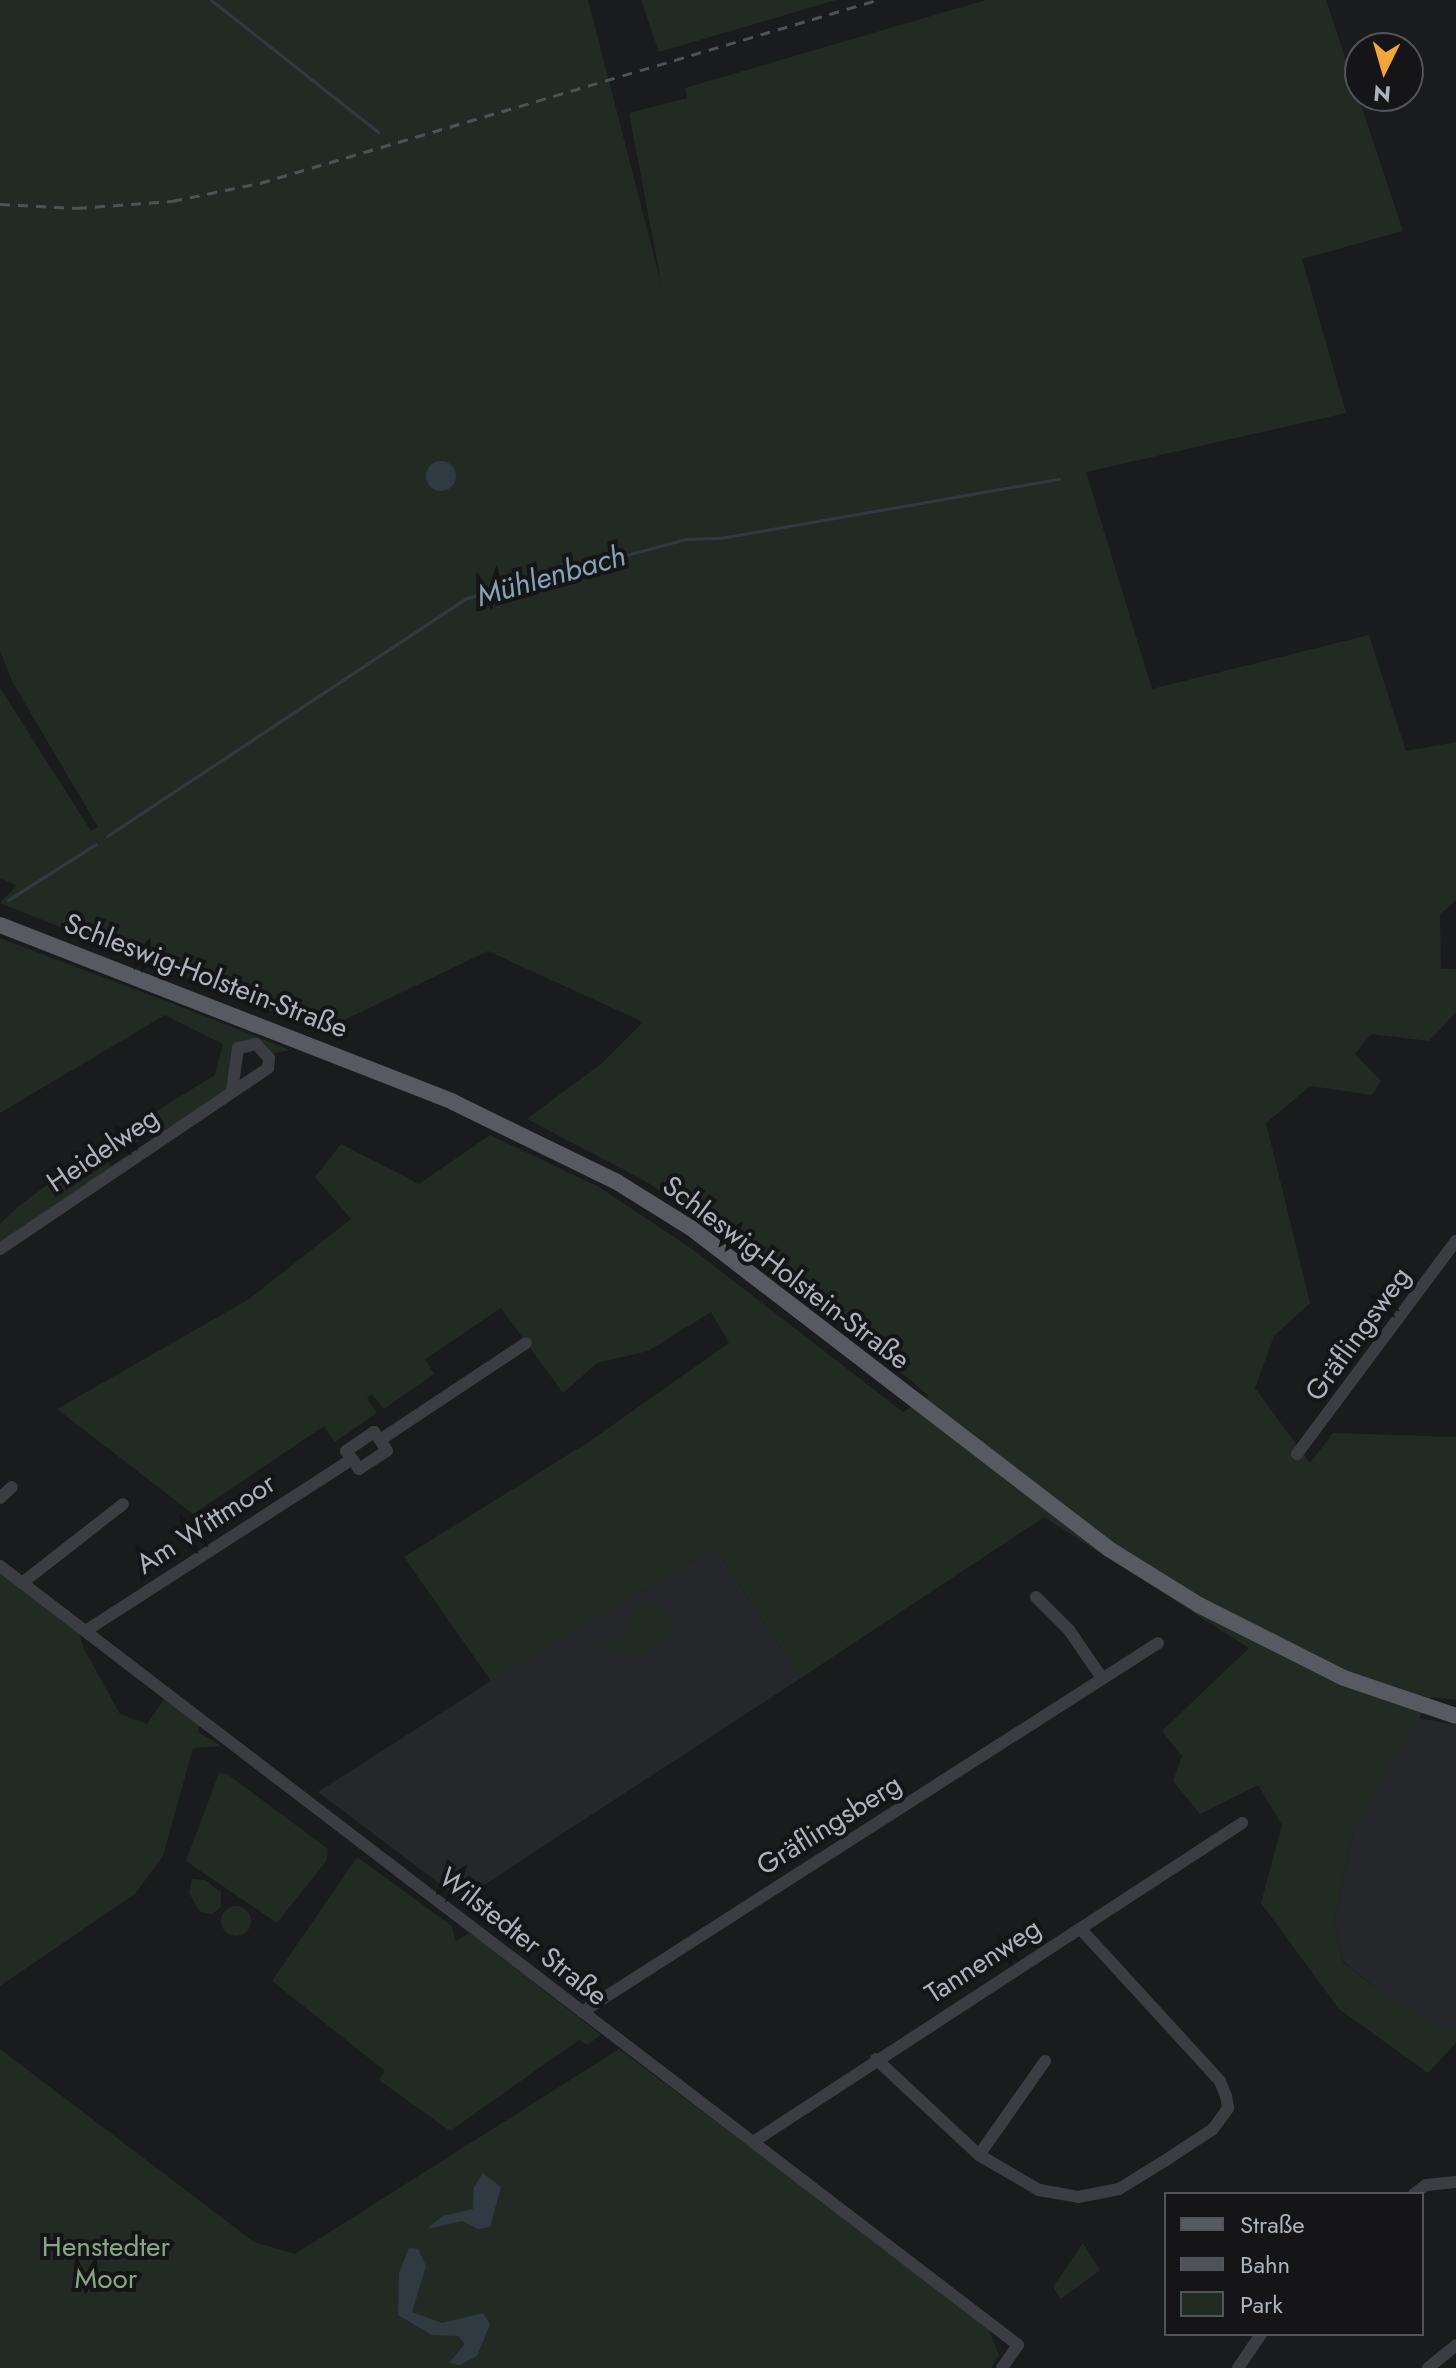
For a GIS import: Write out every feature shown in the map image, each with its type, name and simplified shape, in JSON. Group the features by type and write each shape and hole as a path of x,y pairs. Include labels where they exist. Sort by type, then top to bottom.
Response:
{"main road":[{"name":"Schleswig-Holstein-Straße","path":"0,925 453,1102 617,1182 691,1228 1109,1549 1199,1605 1330,1671 1456,1716"}],"street":[{"name":"Heidelweg","path":"0,1249 232,1091"},
{"name":"Gräflingsweg","path":"1297,1454 1456,1241"},
{"name":"Am Wittmoor","path":"87,1630 352,1459 359,1469 387,1451 380,1440 526,1343"},
{"path":"0,1498 12,1487"},
{"path":"22,1583 123,1504"},
{"name":"Wilstedter Straße","path":"0,1566 1018,2345 1002,2368"},
{"path":"1036,1597 1069,1630 1102,1678"},
{"name":"Gräflingsberg","path":"582,2012 1158,1643"},
{"name":"Tannenweg","path":"753,2142 1242,1823"},
{"path":"876,2059 979,2155 1029,2187 1087,2196 1119,2189 1166,2160 1213,2129 1228,2108 1220,2081 1080,1928"},
{"path":"979,2155 1045,2061"},
{"path":"1417,2192 1426,2185 1456,2182"},
{"path":"1238,2368 1260,2336"},
{"path":"1428,2368 1456,2345"}],"shaded area":[{"path":"441,461 447,462 455,470 455,482 447,490 441,491 435,490 427,482 426,476 427,470 435,462"},
{"path":"715,1548 801,1678 461,1900 318,1792 491,1681"},
{"path":"1418,1718 1456,1725 1456,2029 1438,2028 1384,1995 1343,1961 1334,1924 1353,1832"},
{"path":"483,2173 501,2187 490,2227 478,2229 462,2221 427,2229 443,2216 473,2209 474,2187"},
{"path":"409,2248 418,2249 426,2266 412,2312 442,2323 483,2313 490,2324 477,2356 460,2365 449,2363 465,2344 458,2336 432,2335 398,2315 399,2273"}],"green space":[{"path":"0,0 588,0 662,287 629,113 687,98 685,88 986,0 1326,0 1344,54 1344,112 1363,112 1403,231 1302,259 1346,413 1086,472 1152,689 1369,635 1406,751 1456,742 1456,900 1440,915 1441,969 1456,969 1456,1012 1429,1041 1371,1034 1355,1054 1381,1081 1372,1095 1310,1086 1266,1123 1310,1303 1274,1336 1255,1388 1310,1463 1333,1433 1456,1437 1456,1700 1431,1697 1353,1832 1334,1924 1343,1962 1384,1995 1438,2027 1456,2029 1456,2043 1428,2073 1339,2009 1261,1903 1282,1825 1258,1785 1200,1814 1173,1781 1182,1756 1162,1731 1249,1648 1044,1517 801,1678 715,1548 491,1681 404,1557 590,1441 729,1343 711,1312 648,1351 597,1363 563,1393 501,1308 425,1359 434,1374 384,1409 372,1394 367,1398 377,1413 335,1442 324,1426 193,1514 57,1409 249,1299 351,1219 315,1177 341,1144 419,1184 490,1135 599,1187 692,1249 903,1412 929,1396 802,1289 647,1182 527,1119 602,1063 643,1022 488,951 321,1031 0,903 17,885 0,878 0,688 91,831 98,827 13,683 0,651"},
{"path":"641,0 836,0 659,52"},
{"path":"0,938 290,1050 271,1054 247,1040 229,1090 157,1138 151,1132 108,1161 112,1168 0,1244 0,1224 19,1206 92,1151 215,1075 223,1044 165,1015 0,1113"},
{"path":"0,1559 73,1614 84,1649 120,1714 147,1724 165,1698 200,1722 198,1732 221,1746 193,1748 163,1856 135,1894 0,1986"},
{"path":"652,1600 665,1610 676,1635 637,1657 596,1644 622,1638 638,1604"},
{"path":"219,1773 227,1774 328,1849 327,1860 277,1923 186,1861"},
{"path":"357,1857 452,1926 455,1941 470,1933 601,2035 587,2045 579,2040 450,2131 379,2080 385,2071 272,1981"},
{"path":"192,1879 205,1880 221,1892 221,1907 212,1914 200,1912 189,1893"},
{"path":"236,1906 247,1910 251,1921 247,1932 236,1936 225,1932 221,1921 225,1910"},
{"name":"Henstedter Moor","path":"0,2049 254,2242 295,2254 619,2049 987,2325 999,2355 991,2368 0,2368"},
{"path":"1083,2243 1100,2270 1061,2299 1053,2287"}],"waterway":[{"path":"211,0 378,132"},
{"name":"Mühlenbach","path":"107,836 467,598 685,539 720,538 1059,479"},
{"name":"Mühlenbach","path":"8,900 96,844"}],"railway":[{"path":"0,204 77,208 172,201 260,183 877,0"}]}
